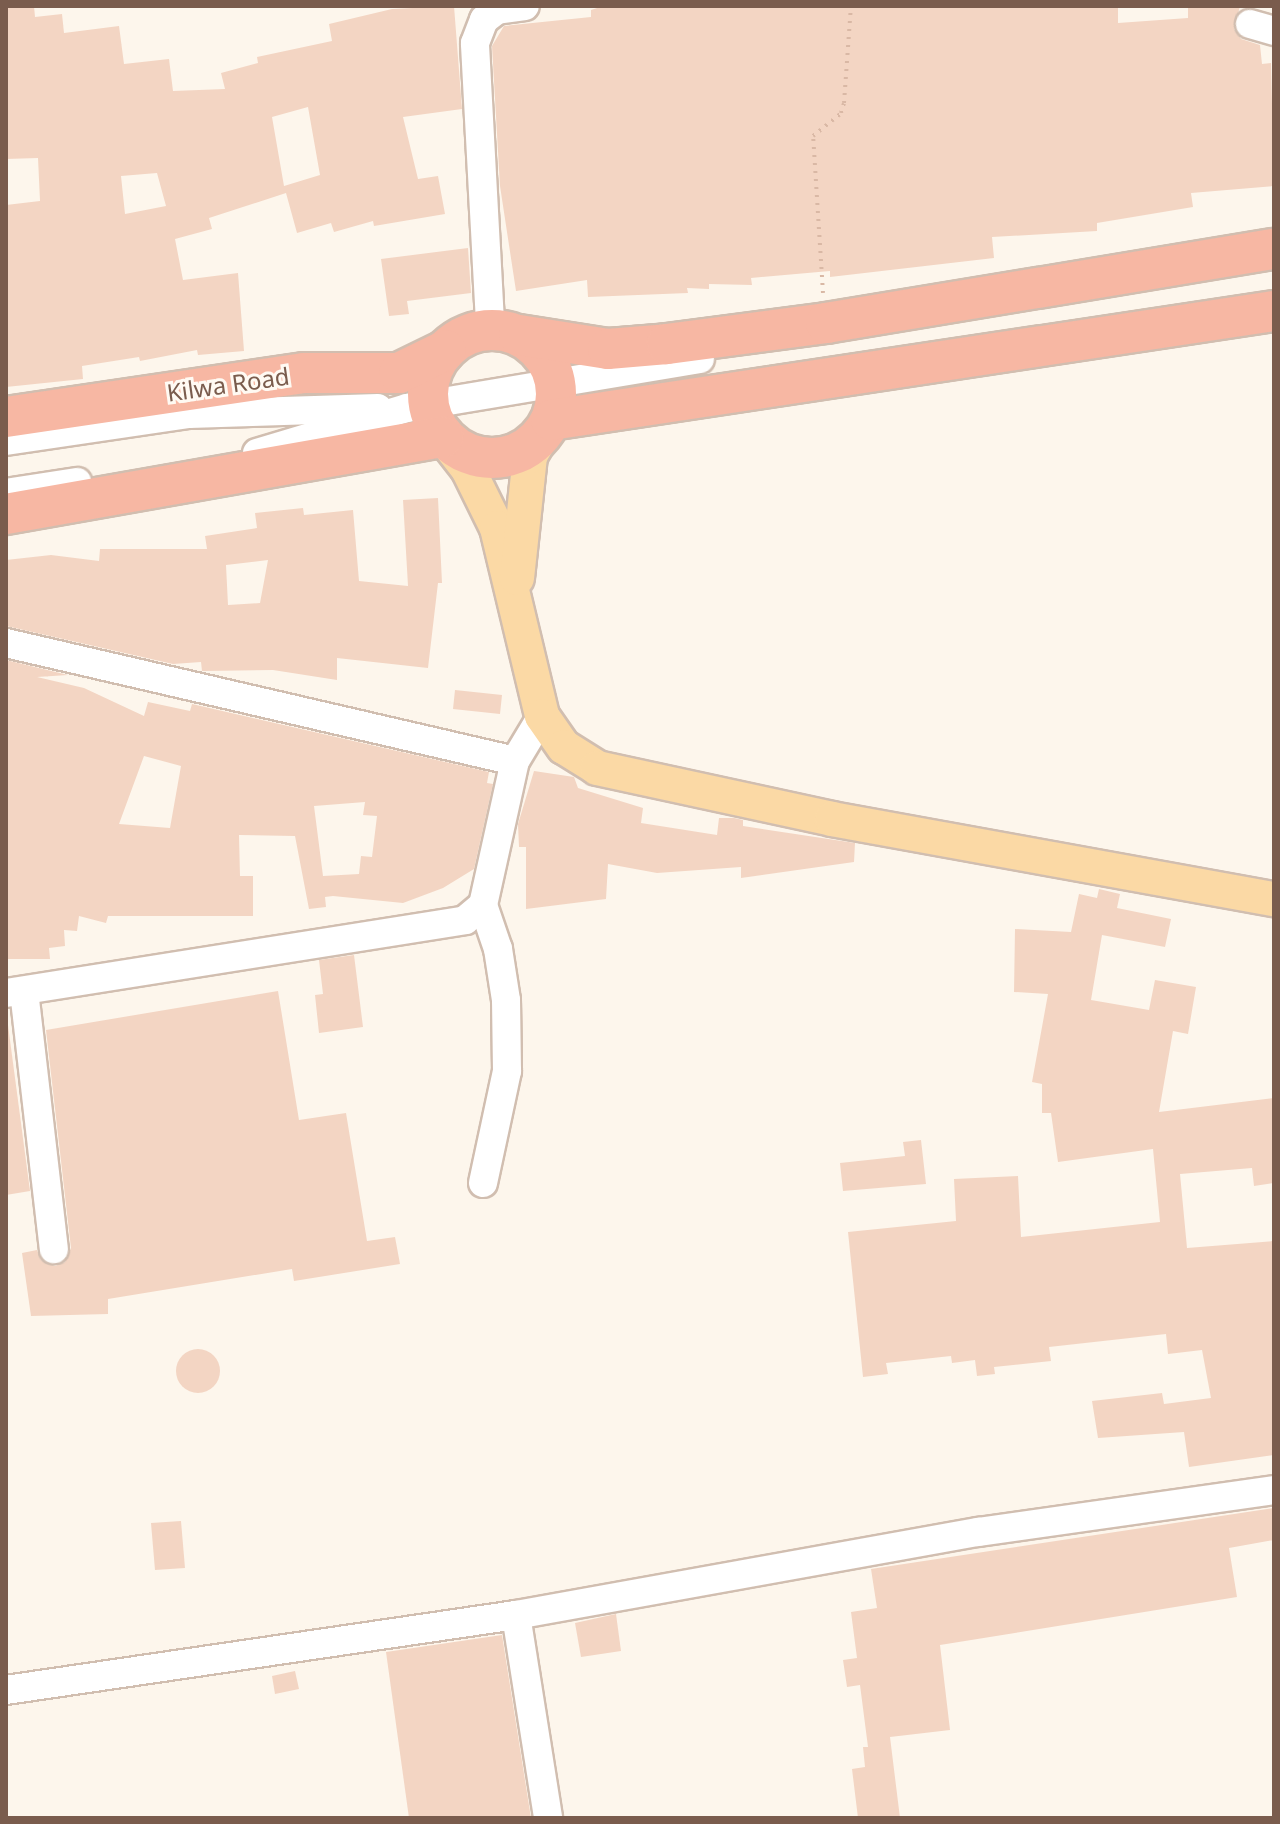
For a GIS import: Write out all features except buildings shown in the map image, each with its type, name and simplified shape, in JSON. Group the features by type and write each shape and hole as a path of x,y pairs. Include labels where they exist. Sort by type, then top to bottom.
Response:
{"highway":[{"path":"426,417 432,369 463,340 519,335 608,349 826,323 1274,249"},
{"path":"551,420 1274,311"},
{"path":"426,417 464,453 491,460 518,454 540,438 551,420 555,381 547,360 519,335"},
{"name":"Kilwa Road","path":"6,417 304,373 399,373 463,340"},
{"path":"6,514 426,417"}],"main road":[{"path":"426,417 468,469 497,528 542,716 564,747 597,768 842,821 1274,899"},
{"path":"515,597 530,456 551,420"}],"street":[{"path":"463,340 490,322 475,43 484,20 497,10 525,6"},
{"path":"6,493 269,451 426,417 555,381 1274,269"},
{"path":"6,441 189,414 426,417"},
{"path":"6,643 515,761"},
{"path":"483,1183 507,1071 506,1000 498,949 483,905 515,761 542,716"},
{"path":"54,1249 15,992 434,928 465,920 483,905"},
{"path":"6,1690 516,1615 979,1532 1274,1490"},
{"path":"516,1615 548,1818"}],"path":[{"path":"826,323 813,136 841,113 844,103 851,6"}]}
